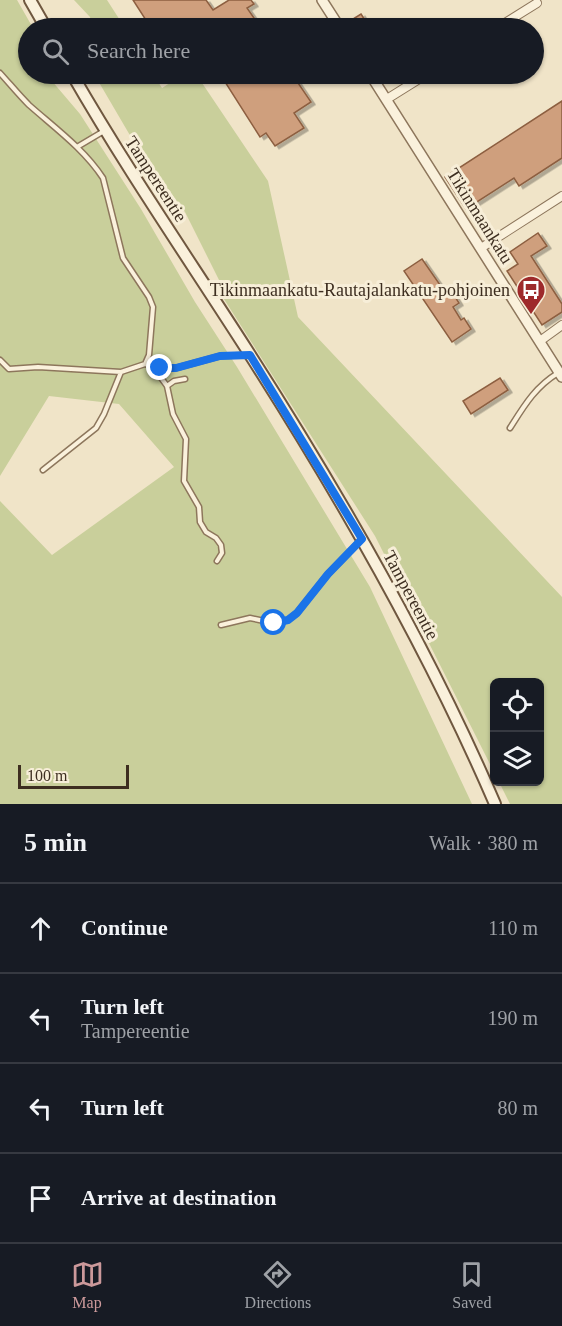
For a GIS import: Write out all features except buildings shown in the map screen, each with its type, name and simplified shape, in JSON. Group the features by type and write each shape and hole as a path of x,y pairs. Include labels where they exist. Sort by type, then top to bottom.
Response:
{"main road":[{"path":"30,0 40,18"},
{"name":"Tampereentie","path":"78,84 105,131 250,355 362,539 415,635 495,804"}],"street":[{"path":"322,0 334,18"},
{"path":"513,18 537,3"},
{"name":"Tikinmaankatu","path":"377,84 560,375"},
{"path":"387,99 411,84"},
{"path":"481,248 562,196"},
{"path":"540,341 562,326"}],"lane":[{"path":"0,73 27,102 76,147 103,178 123,258 153,307 149,355 146,364"},
{"path":"76,147 105,131"},
{"path":"0,360 9,369 38,367 121,372 146,364 160,368 176,368 220,356 250,355"},
{"path":"160,368 159,375 167,386 173,414 186,439 184,481 199,507 200,522 206,532 216,538 221,545 222,553 217,561"},
{"path":"43,470 96,428 121,372"},
{"path":"510,428 531,395 544,382 560,375"},
{"path":"167,386 174,381 185,379"},
{"path":"221,625 250,618 274,623 288,620 297,613 328,574 362,539"}],"green space":[{"path":"0,0 17,0 27,18 18,18 18,84 54,84 80,114 141,209 195,302 370,587 472,804 0,804 0,501 52,555 174,467 119,404 49,396 0,476"},
{"path":"74,0 107,0 119,18 90,18"},
{"path":"100,84 159,84 162,88 168,84 203,84 268,181 298,317 562,597 562,804 510,804 501,786 544,786 544,678 490,678 490,764 375,536 222,296 225,292 185,212 138,149"}],"place":[{"name":"Tikinmaankatu-Rautajalankatu-pohjoinen","path":"531,316"}],"route":[{"path":"160,368 176,368 220,356 250,355 362,539 328,574 297,613 288,620 274,623"}]}
